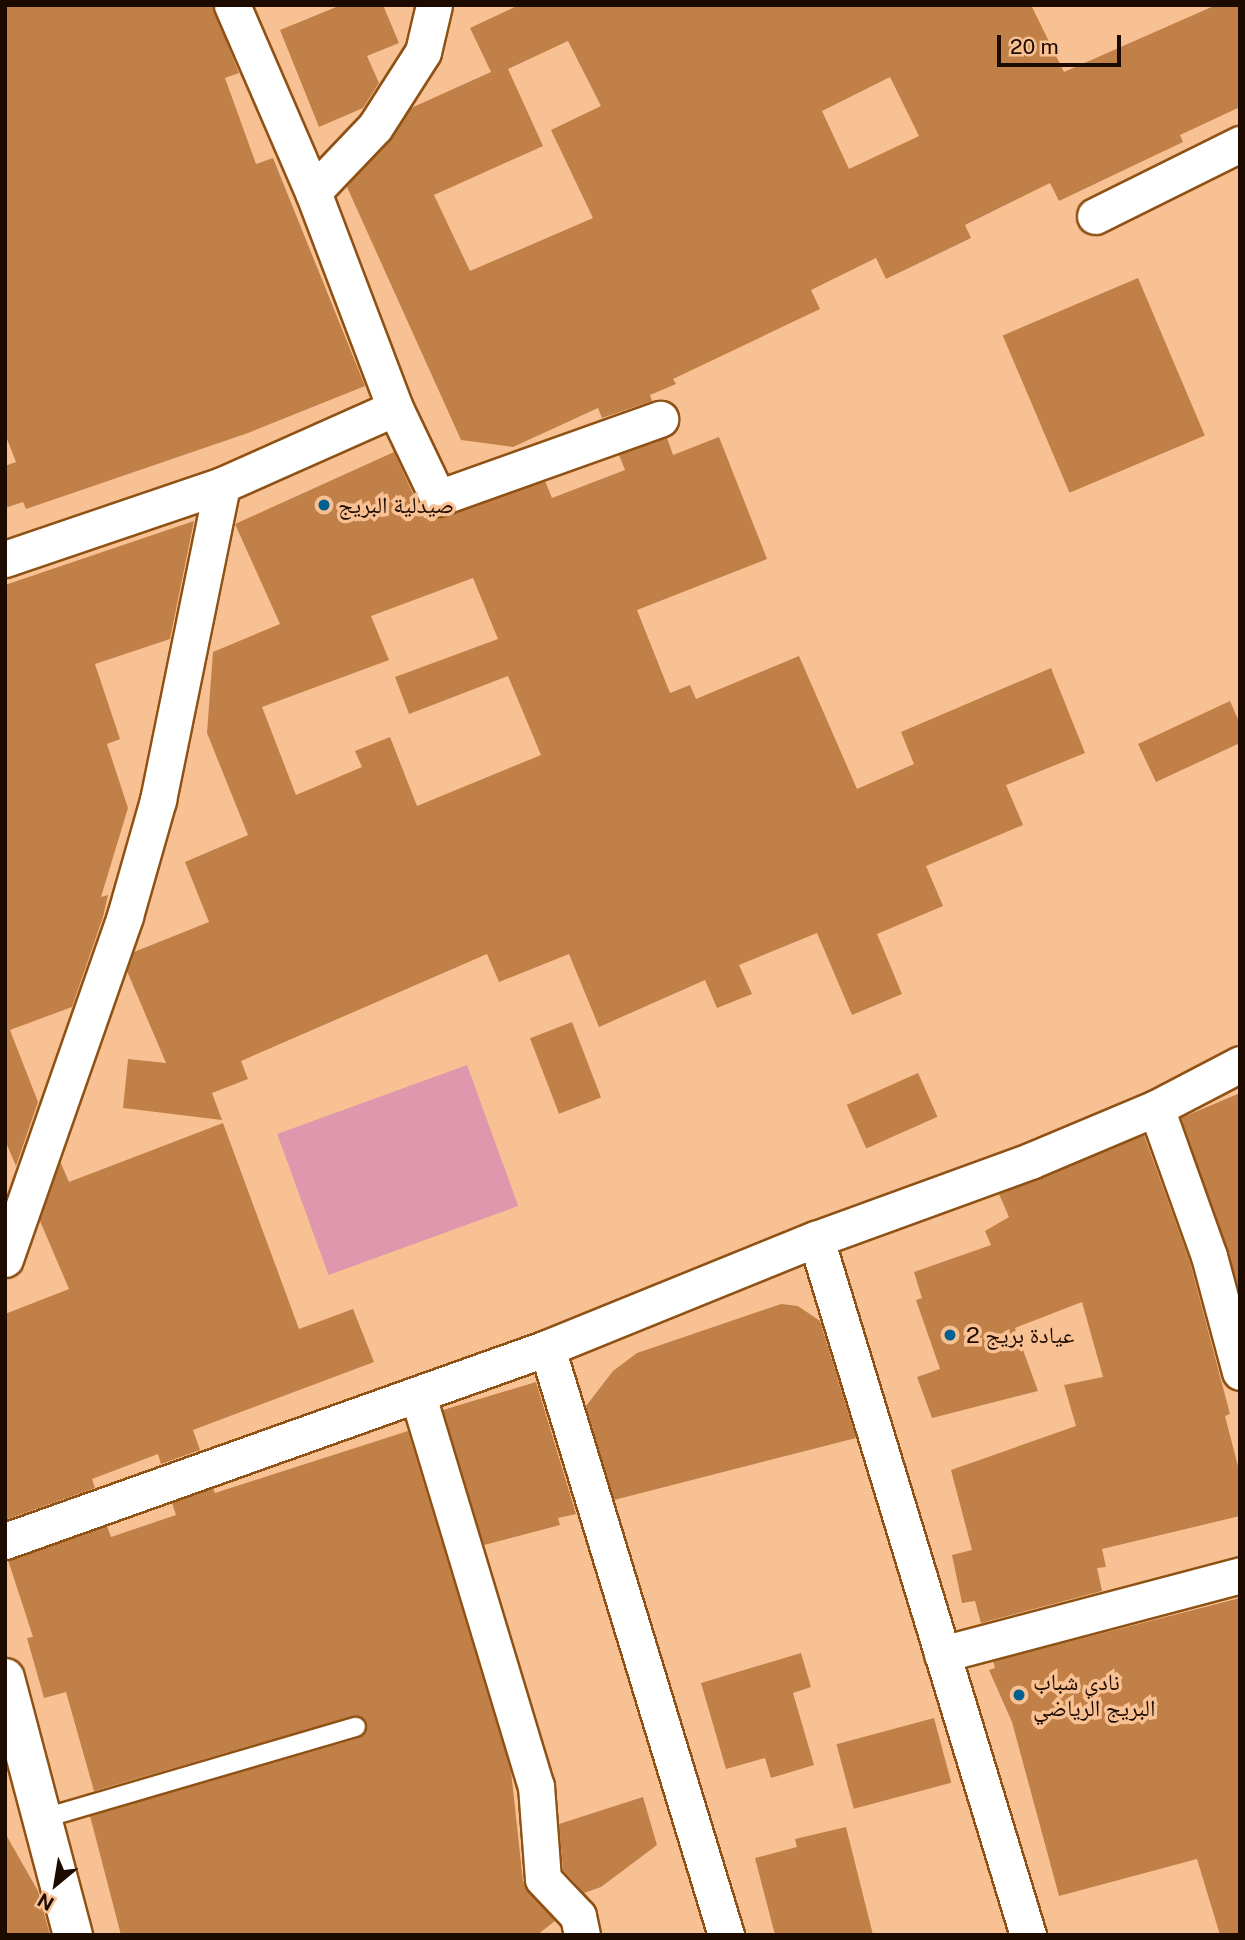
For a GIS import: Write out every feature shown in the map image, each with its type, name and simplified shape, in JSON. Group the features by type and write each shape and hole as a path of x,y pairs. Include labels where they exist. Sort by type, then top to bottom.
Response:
{"street":[{"path":"232,5 313,192 395,408 438,498 660,419"},
{"path":"313,192 375,127 423,52 434,5"},
{"path":"1095,216 1240,144"},
{"path":"5,559 222,485 395,408"},
{"path":"5,1259 125,916 158,800 222,485"},
{"path":"5,1541 547,1348 816,1239 1156,1108 1240,1064"},
{"path":"1156,1108 1209,1256 1240,1371"},
{"path":"816,1239 1028,1935"},
{"path":"547,1348 728,1935"},
{"path":"418,1396 536,1786 544,1879 578,1916 582,1935"},
{"path":"942,1654 1240,1575"},
{"path":"5,1678 73,1935"}],"lane":[{"path":"609,1521 728,1935"},
{"path":"44,1818 356,1727"}],"shaded area":[{"path":"467,1065 518,1206 328,1275 277,1134"}],"building":[{"path":"5,5 212,5 239,73 225,78 256,164 273,158 365,386 248,433 26,509 23,502 5,508 5,466 16,462 5,434"},
{"path":"341,5 383,5 399,43 367,56 379,83 363,108 319,127 280,30"},
{"path":"519,5 1031,5 1064,72 1216,5 1240,5 1240,107 1180,135 1183,142 1059,201 1050,183 965,225 971,238 886,279 876,258 811,290 820,309 673,379 676,384 650,395 652,401 602,418 598,408 513,447 461,440 347,187 411,108 491,72 470,28","holes":["568,41 601,106 551,130 593,218 470,271 434,195 543,146 508,69","890,77 919,136 849,169 822,111"]},
{"path":"1138,278 1205,435 1070,493 1003,335"},
{"path":"719,437 767,559 637,610 670,693 690,685 696,699 799,656 857,789 914,764 901,732 1051,668 1085,753 1006,785 1023,825 926,866 943,906 877,934 902,994 852,1015 817,933 739,965 752,994 717,1008 705,980 599,1027 569,954 499,982 487,954 241,1061 248,1079 212,1093 222,1120 123,1108 128,1059 166,1063 127,971 134,952 209,922 185,862 248,835 207,733 213,652 280,624 235,524 394,452 424,518 436,518 545,481 552,498 625,470 619,455 667,438 673,455","holes":["473,578 498,639 395,677 409,714 508,676 541,755 417,806 390,737 355,751 362,767 296,795 262,707 389,660 371,616"]},
{"path":"194,521 170,639 95,664 120,739 107,744 128,808 101,897 108,895 103,917 72,1007 10,1030 38,1102 16,1166 5,1140 5,585"},
{"path":"1230,701 1240,724 1240,743 1156,782 1138,744"},
{"path":"572,1022 601,1098 559,1114 530,1038"},
{"path":"918,1073 938,1117 866,1149 847,1105"},
{"path":"1240,1093 1240,1293 1181,1118"},
{"path":"223,1123 299,1329 353,1309 374,1362 193,1430 200,1450 161,1464 158,1454 92,1479 95,1488 5,1520 5,1314 69,1289 40,1221 60,1161 69,1182"},
{"path":"1144,1135 1190,1262 1230,1414 1225,1416 1240,1474 1240,1516 1102,1549 1106,1567 1097,1568 1102,1591 981,1623 975,1601 962,1603 952,1555 972,1550 951,1470 1076,1426 1064,1385 1103,1377 1082,1302 1015,1328 1038,1391 932,1418 917,1377 940,1369 916,1300 922,1298 914,1272 991,1245 985,1231 1009,1217 999,1194"},
{"path":"781,1304 798,1306 820,1321 856,1438 614,1500 586,1406 613,1371 637,1353"},
{"path":"536,1382 576,1514 558,1518 560,1525 484,1545 443,1410"},
{"path":"408,1431 511,1771 523,1881 555,1921 537,1935 121,1935 90,1816 359,1738 367,1723 353,1716 94,1791 66,1692 44,1698 27,1638 33,1637 8,1560 107,1526 111,1537 176,1515 172,1503 213,1488 215,1493"},
{"path":"1240,1598 1240,1935 1220,1935 1197,1859 1059,1896 1012,1722 989,1670 995,1668 993,1661"},
{"path":"801,1653 811,1687 793,1693 814,1765 771,1778 765,1758 726,1769 701,1683"},
{"path":"934,1718 951,1783 854,1809 836,1744"},
{"path":"643,1797 657,1845 601,1887 584,1893 563,1870 559,1824"},
{"path":"846,1827 873,1935 775,1935 755,1858 797,1847 795,1839"},
{"path":"5,1833 38,1891 50,1935 5,1935"}],"place":[{"name":"صيدلية البريج","path":"324,505"},
{"name":"عيادة بريج 2","path":"950,1335"},
{"name":"نادي شباب البريج الرياضي","path":"1019,1695"}]}
